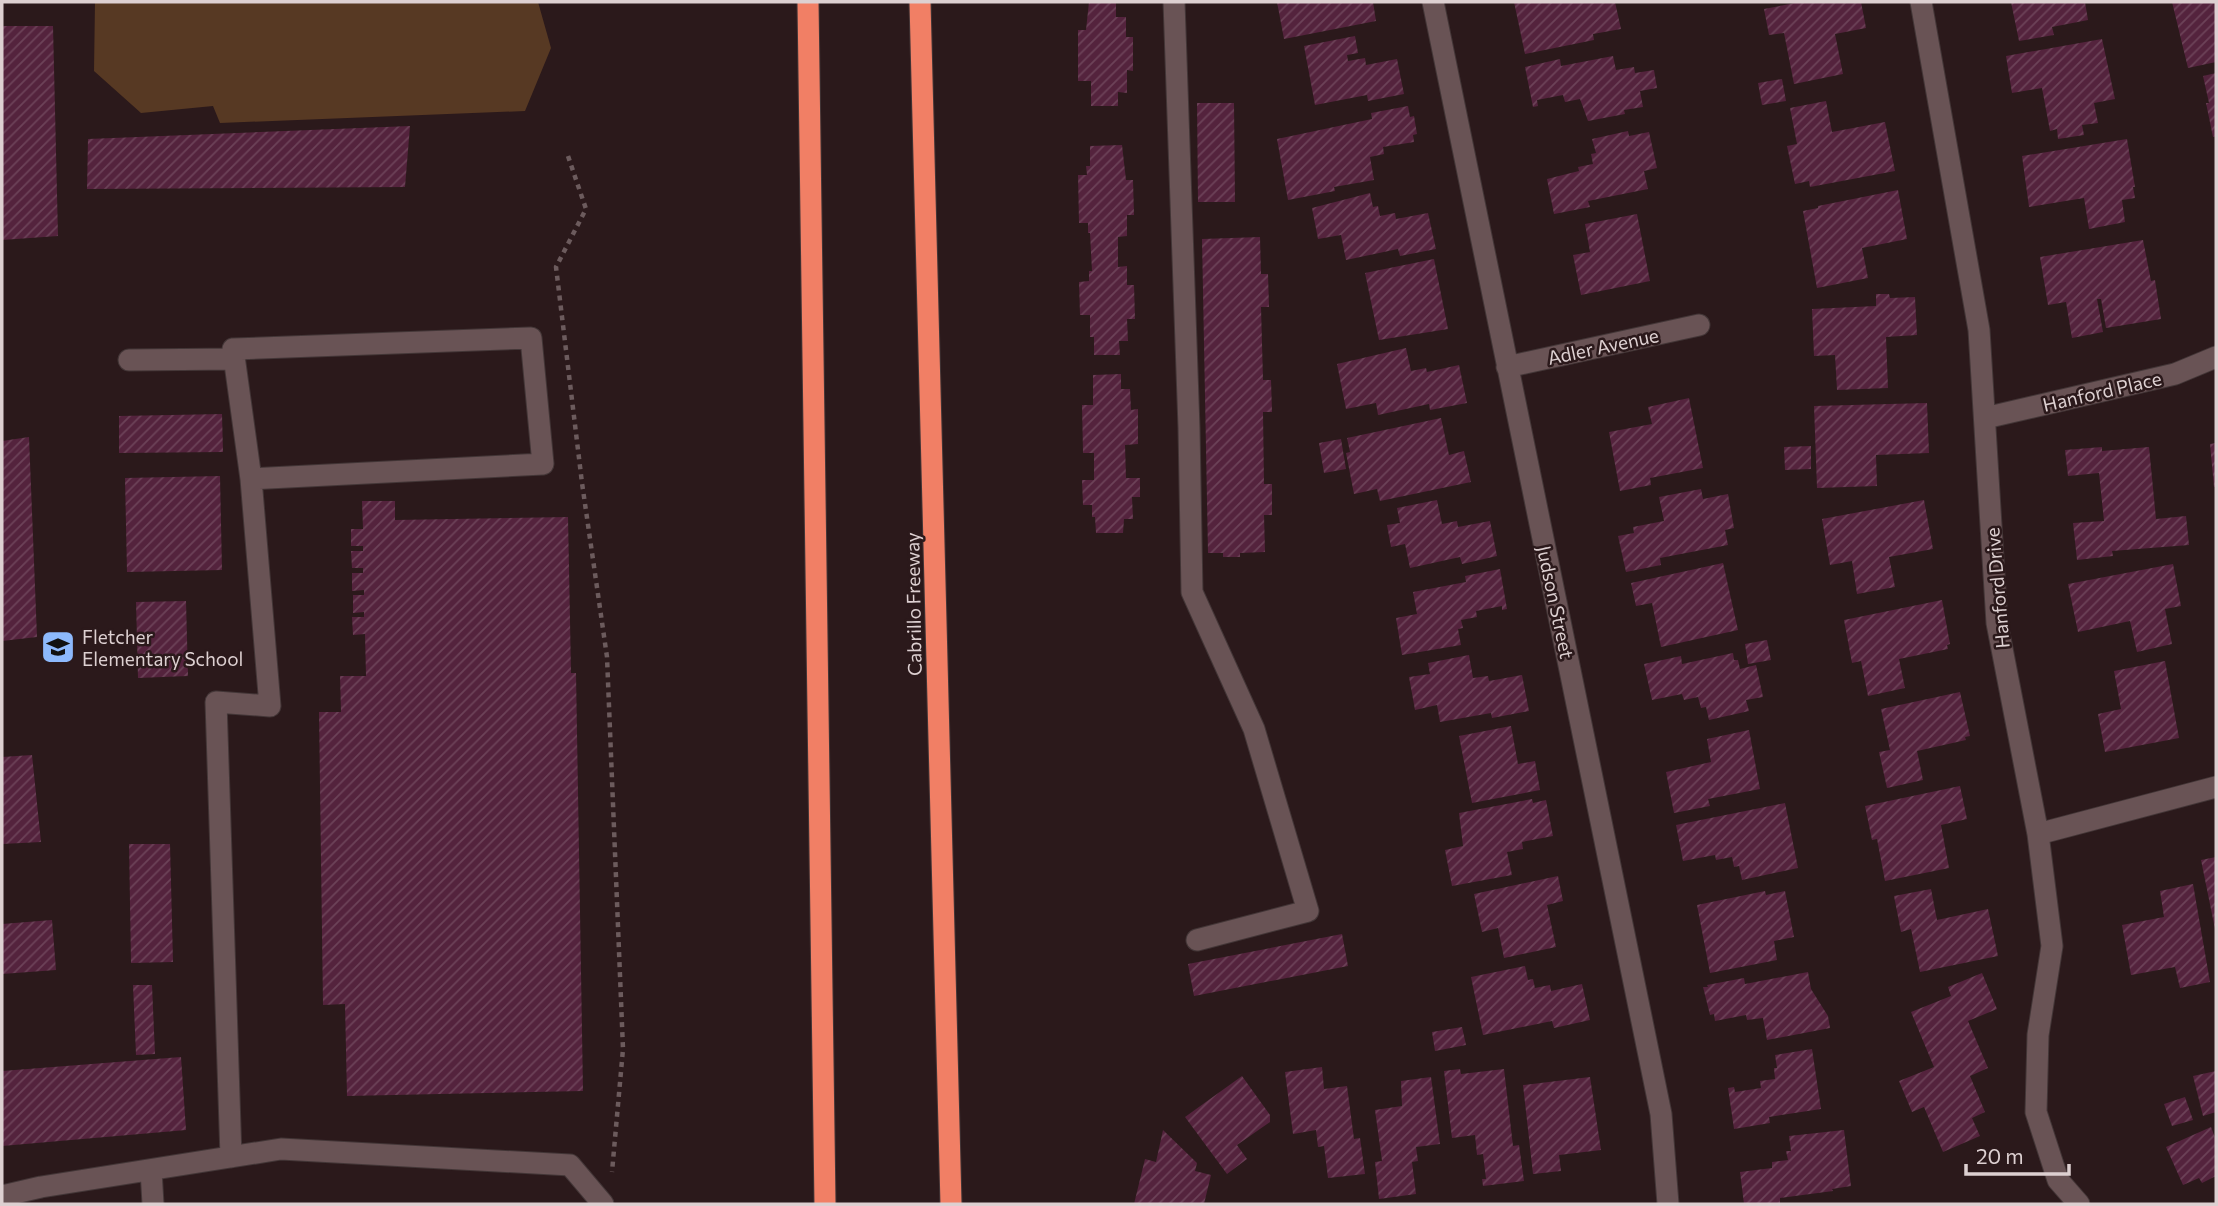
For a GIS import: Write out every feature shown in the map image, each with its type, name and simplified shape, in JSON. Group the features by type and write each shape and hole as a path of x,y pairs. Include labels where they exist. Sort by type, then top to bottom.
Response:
{"highway":[{"path":"808,2 825,1204"},
{"name":"Cabrillo Freeway","path":"920,2 951,1204"}],"street":[{"path":"1174,2 1192,592 1254,729 1308,911 1197,940"},
{"name":"Judson Street","path":"1433,2 1661,1114 1668,1204"},
{"name":"Hanford Drive","path":"1921,2 1979,330 1997,623 2038,834 2052,946 2038,1035 2036,1112 2058,1180 2079,1204"},
{"name":"Adler Avenue","path":"1507,367 1699,326"},
{"path":"231,1157 216,702 270,706 251,478 233,349 531,338 543,464 251,478"},
{"name":"Hanford Place","path":"1984,418 2175,374 2216,357"},
{"path":"129,360 235,359"},
{"path":"2038,834 2216,787"},
{"path":"2,1196 41,1186 281,1149 570,1166 603,1204"},
{"path":"151,1170 153,1204"}],"path":[{"path":"568,156 586,209 556,267 609,684 623,1049 612,1178"}],"shaded area":[{"path":"95,2 538,2 551,48 525,111 220,123 213,106 141,113 94,71"}],"building":[{"path":"1089,2 1116,2 1116,17 1126,17 1126,37 1133,37 1133,71 1127,70 1127,93 1118,92 1118,106 1091,106 1091,81 1078,81 1078,30 1086,30"},
{"path":"1277,2 1373,2 1376,21 1284,39"},
{"path":"1514,2 1615,2 1621,29 1593,34 1594,40 1525,54"},
{"path":"1800,2 1861,2 1866,28 1835,34 1843,74 1794,84 1784,33 1769,35 1764,9"},
{"path":"2011,2 2085,2 2088,20 2052,27 2054,35 2019,41"},
{"path":"2172,2 2216,2 2216,62 2188,68"},
{"path":"2,26 53,26 58,236 2,240"},
{"path":"1355,36 1358,53 1347,55 1348,61 1365,58 1366,65 1397,59 1404,94 1368,101 1367,95 1315,105 1304,46"},
{"path":"2102,39 2115,99 2094,103 2098,123 2082,125 2084,135 2058,139 2057,129 2050,131 2042,88 2012,93 2006,56"},
{"path":"1613,56 1616,70 1634,67 1635,73 1654,70 1657,88 1640,91 1643,107 1624,110 1625,114 1588,121 1580,99 1565,102 1563,95 1537,100 1538,106 1533,107 1525,67 1560,59 1561,66"},
{"path":"2216,73 2216,136 2213,137 2203,76"},
{"path":"1782,79 1786,101 1762,105 1758,83"},
{"path":"1826,101 1832,132 1885,122 1895,171 1810,187 1809,181 1795,184 1787,146 1797,144 1790,108"},
{"path":"1197,103 1234,103 1235,202 1198,202"},
{"path":"1408,106 1410,117 1414,116 1417,134 1413,135 1414,142 1383,147 1384,154 1370,157 1374,180 1334,187 1335,191 1288,200 1277,139 1372,119 1371,113"},
{"path":"410,126 405,187 87,189 88,139"},
{"path":"1628,131 1629,136 1649,132 1657,168 1644,171 1648,189 1588,201 1590,207 1554,214 1547,179 1579,171 1578,167 1593,164 1591,154 1596,153 1592,139"},
{"path":"2127,139 2135,198 2122,200 2125,222 2089,229 2084,198 2029,207 2022,156"},
{"path":"1122,145 1126,180 1133,180 1134,215 1127,215 1127,236 1118,237 1118,267 1127,266 1127,285 1134,285 1135,319 1127,319 1128,341 1119,341 1120,355 1094,355 1094,337 1090,337 1090,315 1080,315 1079,282 1089,281 1089,271 1092,271 1088,223 1079,223 1078,175 1087,175 1090,146"},
{"path":"1898,190 1907,239 1862,248 1868,278 1817,288 1803,211"},
{"path":"1370,193 1373,207 1378,206 1380,216 1395,213 1396,219 1428,213 1436,249 1400,256 1398,249 1346,260 1341,235 1318,239 1312,208"},
{"path":"1637,214 1650,281 1581,295 1573,255 1590,252 1585,224"},
{"path":"1260,237 1261,274 1268,274 1269,307 1261,307 1263,380 1271,380 1272,412 1263,412 1264,484 1272,484 1272,515 1264,515 1265,552 1223,557 1223,553 1208,553 1202,239"},
{"path":"2143,240 2151,281 2155,280 2161,319 2106,328 2101,299 2097,299 2103,332 2072,338 2066,302 2048,305 2040,257"},
{"path":"1434,259 1448,329 1379,340 1365,273"},
{"path":"1876,294 1889,294 1890,298 1915,297 1917,335 1886,337 1888,388 1837,390 1835,355 1814,356 1812,309 1876,306"},
{"path":"1406,348 1411,371 1426,368 1427,372 1459,365 1467,403 1430,410 1429,404 1378,415 1376,403 1346,409 1337,364"},
{"path":"1121,374 1121,389 1130,389 1131,410 1138,409 1138,444 1125,445 1126,478 1140,478 1140,497 1132,497 1133,519 1124,519 1123,533 1096,533 1092,505 1083,505 1082,480 1094,480 1094,453 1083,453 1082,405 1093,405 1093,375"},
{"path":"1689,398 1703,468 1650,478 1651,485 1620,491 1609,432 1652,424 1648,407"},
{"path":"1927,403 1929,453 1876,455 1877,486 1817,488 1814,406"},
{"path":"222,414 223,452 119,453 119,416"},
{"path":"1441,418 1449,455 1464,451 1471,482 1380,501 1377,489 1354,494 1346,453 1350,452 1347,438"},
{"path":"29,437 37,637 2,641 2,441"},
{"path":"1341,439 1346,469 1324,473 1319,443"},
{"path":"2216,443 2216,487 2214,487 2210,444"},
{"path":"1811,446 1811,469 1785,470 1784,447"},
{"path":"2102,447 2102,451 2149,447 2156,519 2186,516 2189,545 2112,551 2113,556 2077,560 2073,523 2104,521 2099,473 2068,476 2065,450"},
{"path":"220,476 222,570 127,572 125,478"},
{"path":"1701,489 1703,499 1728,494 1734,528 1725,530 1728,545 1660,558 1661,565 1626,572 1618,536 1634,533 1633,527 1664,521 1659,497"},
{"path":"1437,500 1442,524 1457,521 1458,527 1490,521 1497,556 1462,564 1460,557 1410,568 1405,544 1391,547 1387,525 1400,523 1397,508"},
{"path":"1924,500 1933,549 1889,557 1895,587 1857,594 1852,561 1830,565 1822,519"},
{"path":"362,501 395,501 395,520 568,517 571,673 576,673 583,1091 347,1096 345,1004 323,1005 319,712 341,712 340,676 366,676 365,634 353,635 352,617 364,617 364,612 353,613 353,595 364,595 364,590 352,591 352,573 363,573 363,568 352,568 351,551 363,551 363,546 351,546 351,529 363,529"},
{"path":"1723,563 1738,630 1661,647 1652,603 1636,606 1631,583"},
{"path":"2173,564 2181,606 2165,609 2172,644 2137,652 2130,621 2078,632 2068,584"},
{"path":"1500,569 1507,609 1502,610 1502,606 1476,611 1477,617 1461,620 1463,628 1458,629 1461,645 1402,655 1396,618 1417,614 1413,592 1466,582 1465,576"},
{"path":"1942,600 1950,644 1947,645 1948,649 1899,659 1905,688 1868,696 1861,661 1852,663 1844,620"},
{"path":"186,601 188,676 138,678 136,602"},
{"path":"1767,640 1771,660 1748,664 1745,644"},
{"path":"1733,653 1740,669 1756,665 1763,697 1746,700 1749,711 1709,720 1706,707 1701,708 1698,697 1684,700 1682,694 1652,700 1644,664 1681,656 1682,664"},
{"path":"1469,655 1473,678 1488,676 1489,681 1522,675 1529,711 1492,718 1491,713 1440,722 1437,705 1415,710 1409,677 1430,674 1428,663"},
{"path":"2165,661 2179,738 2105,752 2098,714 2121,709 2114,671"},
{"path":"1960,692 1970,736 1965,737 1966,740 1917,751 1923,780 1887,788 1879,752 1890,750 1881,709"},
{"path":"1511,726 1518,764 1535,761 1540,790 1472,803 1459,736"},
{"path":"1749,730 1760,789 1708,799 1710,806 1674,813 1666,772 1711,762 1707,739"},
{"path":"32,755 41,842 2,844 2,757"},
{"path":"1960,786 1967,819 1941,825 1949,868 1885,881 1877,839 1872,840 1865,806"},
{"path":"1532,799 1533,803 1546,800 1553,836 1522,842 1523,849 1507,852 1512,875 1452,886 1445,850 1463,846 1459,813"},
{"path":"1785,803 1798,868 1742,880 1739,866 1734,867 1732,857 1716,860 1715,855 1683,861 1676,825"},
{"path":"129,844 170,844 173,962 131,963"},
{"path":"2216,857 2216,929 2215,929 2201,860"},
{"path":"1558,876 1563,901 1547,905 1556,947 1504,958 1498,928 1482,932 1474,894"},
{"path":"2193,884 2210,982 2180,988 2175,967 2131,975 2122,925 2164,917 2160,891"},
{"path":"1931,889 1937,920 1988,909 1998,956 1920,972 1911,929 1901,932 1894,896"},
{"path":"1765,891 1766,895 1785,891 1794,937 1774,941 1777,960 1710,973 1697,905"},
{"path":"52,920 56,970 2,974 2,924"},
{"path":"1342,934 1348,966 1194,996 1188,964"},
{"path":"1525,966 1528,980 1533,979 1535,988 1550,985 1551,991 1582,984 1590,1020 1554,1028 1552,1021 1483,1035 1471,977"},
{"path":"1808,972 1811,989 1828,1016 1830,1028 1767,1040 1763,1018 1747,1020 1746,1015 1715,1021 1714,1014 1710,1015 1703,987 1708,987 1707,985 1744,978 1745,984"},
{"path":"1982,973 1997,1009 1968,1021 1988,1068 1970,1076 1985,1112 1972,1118 1980,1136 1943,1152 1924,1107 1912,1112 1899,1081 1934,1067 1911,1012 1951,996 1948,987"},
{"path":"133,985 152,985 155,1054 136,1055"},
{"path":"1462,1027 1466,1045 1435,1051 1432,1032"},
{"path":"1812,1049 1821,1109 1769,1117 1770,1123 1734,1129 1728,1088 1734,1087 1735,1092 1761,1088 1760,1081 1775,1079 1775,1055"},
{"path":"181,1057 186,1130 2,1146 2,1071"},
{"path":"1322,1067 1324,1089 1347,1086 1354,1139 1360,1138 1365,1174 1328,1178 1324,1146 1318,1147 1316,1130 1293,1134 1285,1072"},
{"path":"1460,1069 1461,1074 1504,1069 1513,1146 1519,1145 1524,1181 1483,1186 1482,1179 1486,1179 1483,1154 1477,1155 1475,1135 1452,1138 1444,1071"},
{"path":"2216,1071 2216,1112 2203,1116 2193,1076"},
{"path":"1242,1076 1270,1115 1270,1122 1237,1145 1247,1159 1227,1174 1185,1117"},
{"path":"1431,1077 1440,1144 1416,1147 1418,1161 1412,1162 1416,1194 1379,1199 1375,1162 1382,1161 1375,1110 1402,1106 1401,1081"},
{"path":"1590,1077 1601,1150 1559,1155 1561,1171 1533,1174 1523,1085"},
{"path":"2185,1097 2193,1120 2172,1126 2164,1104"},
{"path":"2211,1127 2216,1140 2216,1176 2202,1183 2199,1178 2183,1185 2166,1147"},
{"path":"1163,1130 1197,1163 1195,1171 1211,1175 1204,1204 1134,1204 1145,1159 1156,1162"},
{"path":"1844,1130 1851,1186 1780,1198 1780,1204 1744,1204 1740,1172 1772,1168 1772,1162 1788,1160 1786,1151 1791,1151 1789,1136"}],"place":[{"name":"Fletcher Elementary School","path":"58,647"}]}
